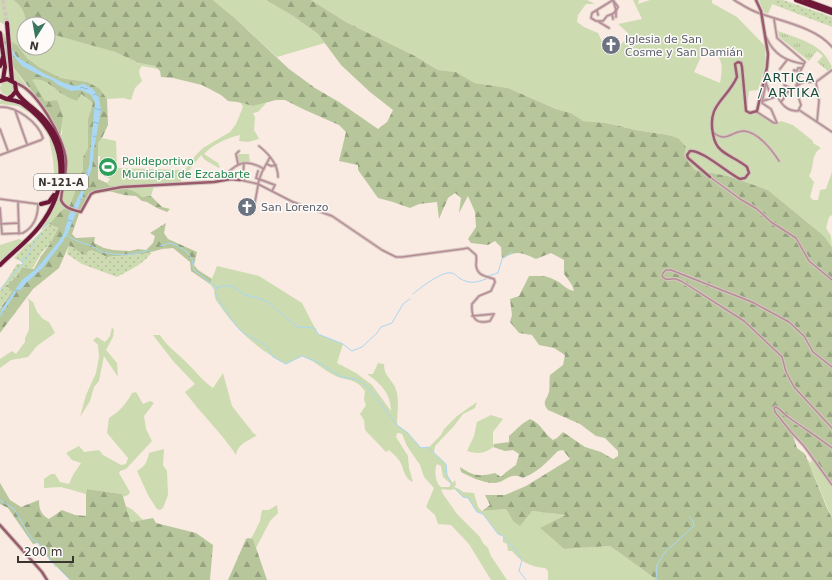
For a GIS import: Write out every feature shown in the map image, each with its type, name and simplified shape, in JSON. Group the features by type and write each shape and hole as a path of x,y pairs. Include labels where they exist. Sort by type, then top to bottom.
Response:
{"highway":[{"path":"796,0 832,12"},
{"path":"805,0 832,12"},
{"path":"2,98 12,96 15,86 10,61 7,23"},
{"path":"0,33 3,56 0,66"},
{"path":"0,40 5,67 1,80 7,79 15,86"},
{"name":"N-121-A","path":"0,268 36,234 48,219 57,202 63,168 61,151 53,130 45,119 22,99 15,86"},
{"name":"N-121-A","path":"0,265 32,235 46,218 54,202 59,182 60,168 57,146 50,131 23,104 2,98"},
{"path":"40,204 46,204 52,200 56,190 60,168"},
{"path":"32,235 47,212 46,207 40,204"}],"street":[{"path":"609,28 599,21 594,20 591,17 592,13 613,0 616,17"},
{"path":"734,0 761,14 815,34 832,47"},
{"path":"755,0 761,14 768,54 766,83 762,101 763,104 771,109 777,122 776,123 762,116 756,111"},
{"path":"597,10 598,15"},
{"path":"599,21 605,20 607,16 616,11"},
{"path":"612,14 613,19"},
{"path":"774,18 777,38 804,60 796,87 801,105 798,110"},
{"path":"766,36 772,48 787,60 804,64"},
{"path":"780,69 787,60"},
{"path":"756,111 750,113 746,111 742,66 741,63 738,62 734,66 737,75 736,80 714,109 711,122 714,140 718,147 747,167 749,173 745,178 740,179 693,150 690,151 688,158 710,177 740,199 757,209 771,222 796,238 809,261 832,280"},
{"path":"756,111 767,68"},
{"path":"793,74 794,70 797,71 798,68 802,68"},
{"path":"780,103 788,93 803,82 816,82 832,70"},
{"path":"816,82 819,101 817,122"},
{"path":"766,83 772,98"},
{"path":"15,86 22,85 39,103 57,131 66,159 61,200 65,206 80,212 83,211 91,194 113,188 221,181 231,179 258,184 293,202 332,216 382,250 396,257 468,248 476,255 476,266 479,273 485,277 494,279 495,282 491,291 479,296 472,304 472,316 474,319 482,322 490,321 494,314 472,316"},
{"path":"784,85 796,87"},
{"path":"762,101 788,93"},
{"path":"777,96 780,103 786,108 795,111 798,110 832,132"},
{"path":"0,107 15,110 23,114 35,124 42,133 43,138 0,155"},
{"path":"15,110 27,145"},
{"path":"0,129 8,152"},
{"path":"712,132 723,137 742,131 749,132 755,135 770,149 779,161"},
{"path":"260,146 276,165 278,177"},
{"path":"238,151 236,154 238,164"},
{"path":"253,213 259,180 270,157"},
{"path":"244,163 243,174 245,181"},
{"path":"221,181 231,168 238,164 250,164 264,169"},
{"path":"267,164 271,166 276,165"},
{"path":"258,171 256,178 275,184 272,191"},
{"path":"0,199 40,204 38,215 33,224 26,232 20,234 4,235 1,232 0,208"},
{"path":"18,202 18,223 20,234"},
{"path":"0,224 18,223"},
{"path":"832,367 813,352 804,336 797,329 752,302 671,270 666,270 663,273 662,276 664,279 678,279 744,322 777,352 782,357 786,372 794,387 832,428"},
{"path":"832,448 785,416 779,408 774,408 775,412 804,446 832,485"},
{"path":"0,525 42,572 47,580"}],"green space":[{"path":"0,0 13,0 19,5 25,16 16,16 16,45 2,36 2,33 10,36 11,31 5,24 0,22"},
{"path":"13,0 213,0 237,20 289,69 315,88 339,102 378,129 387,122 393,110 370,92 341,65 318,34 293,16 266,0 311,0 346,22 415,56 438,70 456,72 475,83 508,88 556,109 571,113 583,121 606,123 678,138 686,147 684,155 695,170 728,176 768,190 824,236 832,247 832,485 803,446 793,436 797,448 805,454 832,518 832,580 657,580 610,546 564,549 540,528 566,515 532,511 520,526 513,521 506,509 482,511 490,505 485,495 505,495 526,486 570,459 563,450 558,451 542,466 528,476 523,478 514,476 494,483 481,481 461,472 460,467 476,475 495,473 501,477 516,465 519,454 513,450 505,451 493,447 494,444 509,442 509,436 530,419 538,424 553,440 563,432 585,447 601,452 613,459 618,456 618,451 605,438 596,436 580,424 548,410 545,405 545,401 549,392 550,375 563,365 565,355 554,348 539,345 532,335 519,333 510,322 512,315 510,299 519,296 529,276 549,277 574,291 572,285 564,274 564,260 551,253 536,259 515,253 502,259 501,247 495,241 488,245 471,243 468,239 476,227 475,212 468,196 459,213 461,198 455,193 448,198 439,219 437,202 419,204 410,208 378,198 358,170 358,165 339,161 346,132 339,125 285,100 276,100 253,106 228,101 221,95 202,85 173,78 161,77 160,71 155,66 139,63 115,52 56,35 56,16 25,16 19,5"},
{"path":"213,0 266,0 293,16 318,34 325,43 277,57"},
{"path":"311,0 587,0 595,4 586,4 578,15 577,22 598,33 606,50 620,46 628,38 628,33 618,24 642,19 633,0 639,0 638,4 650,0 712,0 712,3 737,17 765,46 765,66 758,90 749,91 746,113 754,115 757,112 765,119 775,124 781,121 793,125 813,141 813,143 821,148 815,154 809,176 814,182 810,197 813,200 818,200 820,190 826,189 832,172 832,215 829,217 826,228 831,236 832,247 824,236 768,190 728,176 695,170 684,155 678,138 606,123 582,121 571,113 556,109 508,88 475,83 456,72 438,70 415,56 346,22","holes":["704,50 719,57 721,61 722,71 720,83 694,72"]},
{"path":"759,0 774,0 768,14 764,12"},
{"path":"774,0 783,0 832,17 832,27 772,4"},
{"path":"778,31 817,47 828,59 832,67 828,71 817,62 823,56 817,51 809,61 779,37"},
{"path":"0,35 16,44 16,56 25,56 39,67 61,78 88,82 100,89 107,99 108,125 98,143 98,179 110,186 132,190 142,197 151,196 162,207 170,209 167,212 142,201 136,196 124,195 101,189 89,193 72,234 76,238 95,237 94,243 104,248 113,250 146,250 153,243 155,236 150,233 166,223 164,233 168,239 197,252 194,265 198,270 212,279 210,284 191,271 190,262 173,248 162,249 144,254 107,257 91,250 83,255 69,245 59,268 33,289 0,333 0,309 12,291 6,286 18,275 22,267 34,269 58,228 49,224 63,209 67,209 70,205 83,170 83,157 88,148 88,119 93,103 81,94 77,101 62,94 44,81 36,79 32,80 45,101 57,100 63,116 60,136 34,94 0,50"},
{"path":"56,35 115,52 139,63 155,66 158,69 142,66 140,68 139,72 142,81 135,88 131,100 123,98 107,99 100,89 88,82 61,78 39,67 25,56 56,56"},
{"path":"12,66 38,101 25,86 15,82 11,69"},
{"path":"36,78 43,80 62,94 77,101 80,94 93,103 88,119 88,148 83,157 83,170 68,210 63,209 42,230 52,212 59,192 66,159 60,137 62,133 57,100 45,101 31,80"},
{"path":"4,81 10,81 14,85 14,91 10,95 4,95 0,91 0,85"},
{"path":"0,101 16,101 24,106 37,117 48,131 58,157 58,169 55,185 49,137 36,117 18,106 0,104"},
{"path":"267,102 258,112 253,113 255,117 254,130 259,139 248,142 239,141 240,135 220,142 204,154 218,163 219,168 205,160 201,155 180,182 174,185 154,186 151,196 142,197 131,190 110,186 107,183 110,179 100,174 100,156 98,156 98,143 102,138 116,141 117,168 185,170 203,148 230,132 236,124 243,107 241,103 253,106"},
{"path":"249,154 250,164 239,164 237,155"},
{"path":"49,224 58,228 50,244 42,252 32,269 22,267 18,275 6,286 12,291 0,308 0,291 17,264 23,264 14,258"},
{"path":"19,239 23,241 0,263 0,245"},
{"path":"69,245 83,255 91,250 107,257 144,254 152,251 141,263 117,277 82,264 67,254"},
{"path":"217,266 259,276 302,303 318,334 343,344 337,363 356,373 372,385 391,411 391,405 384,389 367,374 373,374 378,363 384,364 386,374 397,391 397,425 408,433 421,448 429,447 457,416 477,402 475,408 463,414 435,446 434,453 446,464 447,475 453,483 455,480 456,485 454,487 463,492 474,493 478,507 482,511 506,509 513,521 532,511 567,515 541,529 564,549 610,546 657,580 548,580 548,571 545,568 527,563 512,551 508,551 507,544 503,542 503,536 498,534 483,514 477,512 468,498 463,497 455,489 441,489 457,514 480,537 488,548 491,556 507,580 491,580 469,544 451,525 438,524 435,515 426,507 434,488 424,477 420,465 407,446 402,434 397,433 396,437 408,456 409,468 413,482 405,475 396,456 389,450 386,452 365,430 364,420 360,414 366,405 364,400 365,391 361,386 353,381 332,374 302,356 286,364 259,347 243,334 229,318 216,300 214,290 210,284","holes":["437,464 441,466 443,477 451,484 449,487 441,487 437,482 435,472 436,466"]},
{"path":"27,298 33,302 37,312 43,319 49,322 55,333 37,346 28,357 11,360 0,368 0,359 12,351 16,354 25,342 25,338 29,330 29,301"},
{"path":"112,327 114,330 113,337 106,350 117,363 118,377 104,356 99,381 94,387 90,401 80,417 86,395 96,373 99,357 98,345 93,340 97,337 105,342 110,336"},
{"path":"153,335 160,335 203,380 213,388 223,373 232,406 254,434 257,435 241,445 238,448 236,455 185,392 195,384 173,361"},
{"path":"136,392 143,404 150,401 154,403 144,416 146,429 152,441 126,469 120,471 119,473 130,492 128,495 123,497 122,494 87,489 86,494 61,487 44,488 44,479 51,474 55,474 60,482 69,484 81,463 72,460 66,453 79,446 84,452 99,450 103,455 121,465 126,464 128,458 107,433 109,418 122,407 132,393"},
{"path":"491,415 503,419 493,432 493,447 481,453 467,451 474,436 477,422"},
{"path":"164,449 163,465 167,471 168,495 163,508 160,510 157,509 149,497 137,471 145,464 149,453"},
{"path":"812,458 832,485 832,518 807,459 811,463"},
{"path":"0,483 10,500 21,507 39,500 41,511 44,516 49,519 62,510 75,515 86,516 87,489 122,494 131,522 153,518 156,523 196,533 213,545 210,580 70,580 50,560 38,543 33,544 8,508 0,504"},
{"path":"277,505 278,513 270,521 256,548 253,539 251,539 260,521 262,510 269,510"},
{"path":"126,506 133,510 143,520 131,522"},
{"path":"246,539 253,539 267,580 228,580"}],"water":[{"path":"0,40 12,49 17,57 45,74 64,83 75,86 84,84 93,89 99,98 101,110 92,168 83,196 67,235 21,289 17,291 0,317 1,310 22,280 36,269 58,243 64,233 69,214 81,191 81,184 89,166 95,102 91,95 81,90 71,91 22,66 12,54 4,48"}],"waterway":[{"path":"43,228 49,222"},
{"path":"0,289 23,264 22,261 24,258 26,260 33,244 42,232"},
{"path":"67,235 102,252 126,254 149,250"},
{"path":"27,280 41,267 62,240"},
{"path":"160,246 170,243 187,252 192,259 194,270 216,287"},
{"path":"488,276 498,273 502,259 512,252"},
{"path":"413,294 431,280 447,273 451,273 469,282 486,279"},
{"path":"217,287 232,286 245,295 268,302 297,327 315,328 318,334 343,344 352,351 362,347 377,333 381,327 392,323 403,304 410,299"},
{"path":"217,287 215,293 237,327 267,347 273,357 286,364 302,356 320,363 341,377 356,379 363,383 397,425 408,433 421,448 428,447 446,464 447,475 451,484"},
{"path":"455,489 463,497 468,498 477,512 483,514 498,534 503,536 518,553 522,560 519,571 526,580"},
{"path":"0,500 14,509 32,539 38,543 56,567"},
{"path":"656,580 657,565 665,552 694,526 693,521 689,517"},
{"path":"59,569 70,580"}],"tunnel":[{"path":"3,0 7,23"}],"place":[{"name":"Iglesia de San Cosme y San Damián","path":"611,45"},
{"name":"Polideportivo Municipal de Ezcabarte","path":"108,167"},
{"name":"San Lorenzo","path":"247,207"}],"district":[{"name":"ARTICA / ARTIKA","path":"789,84"}]}
